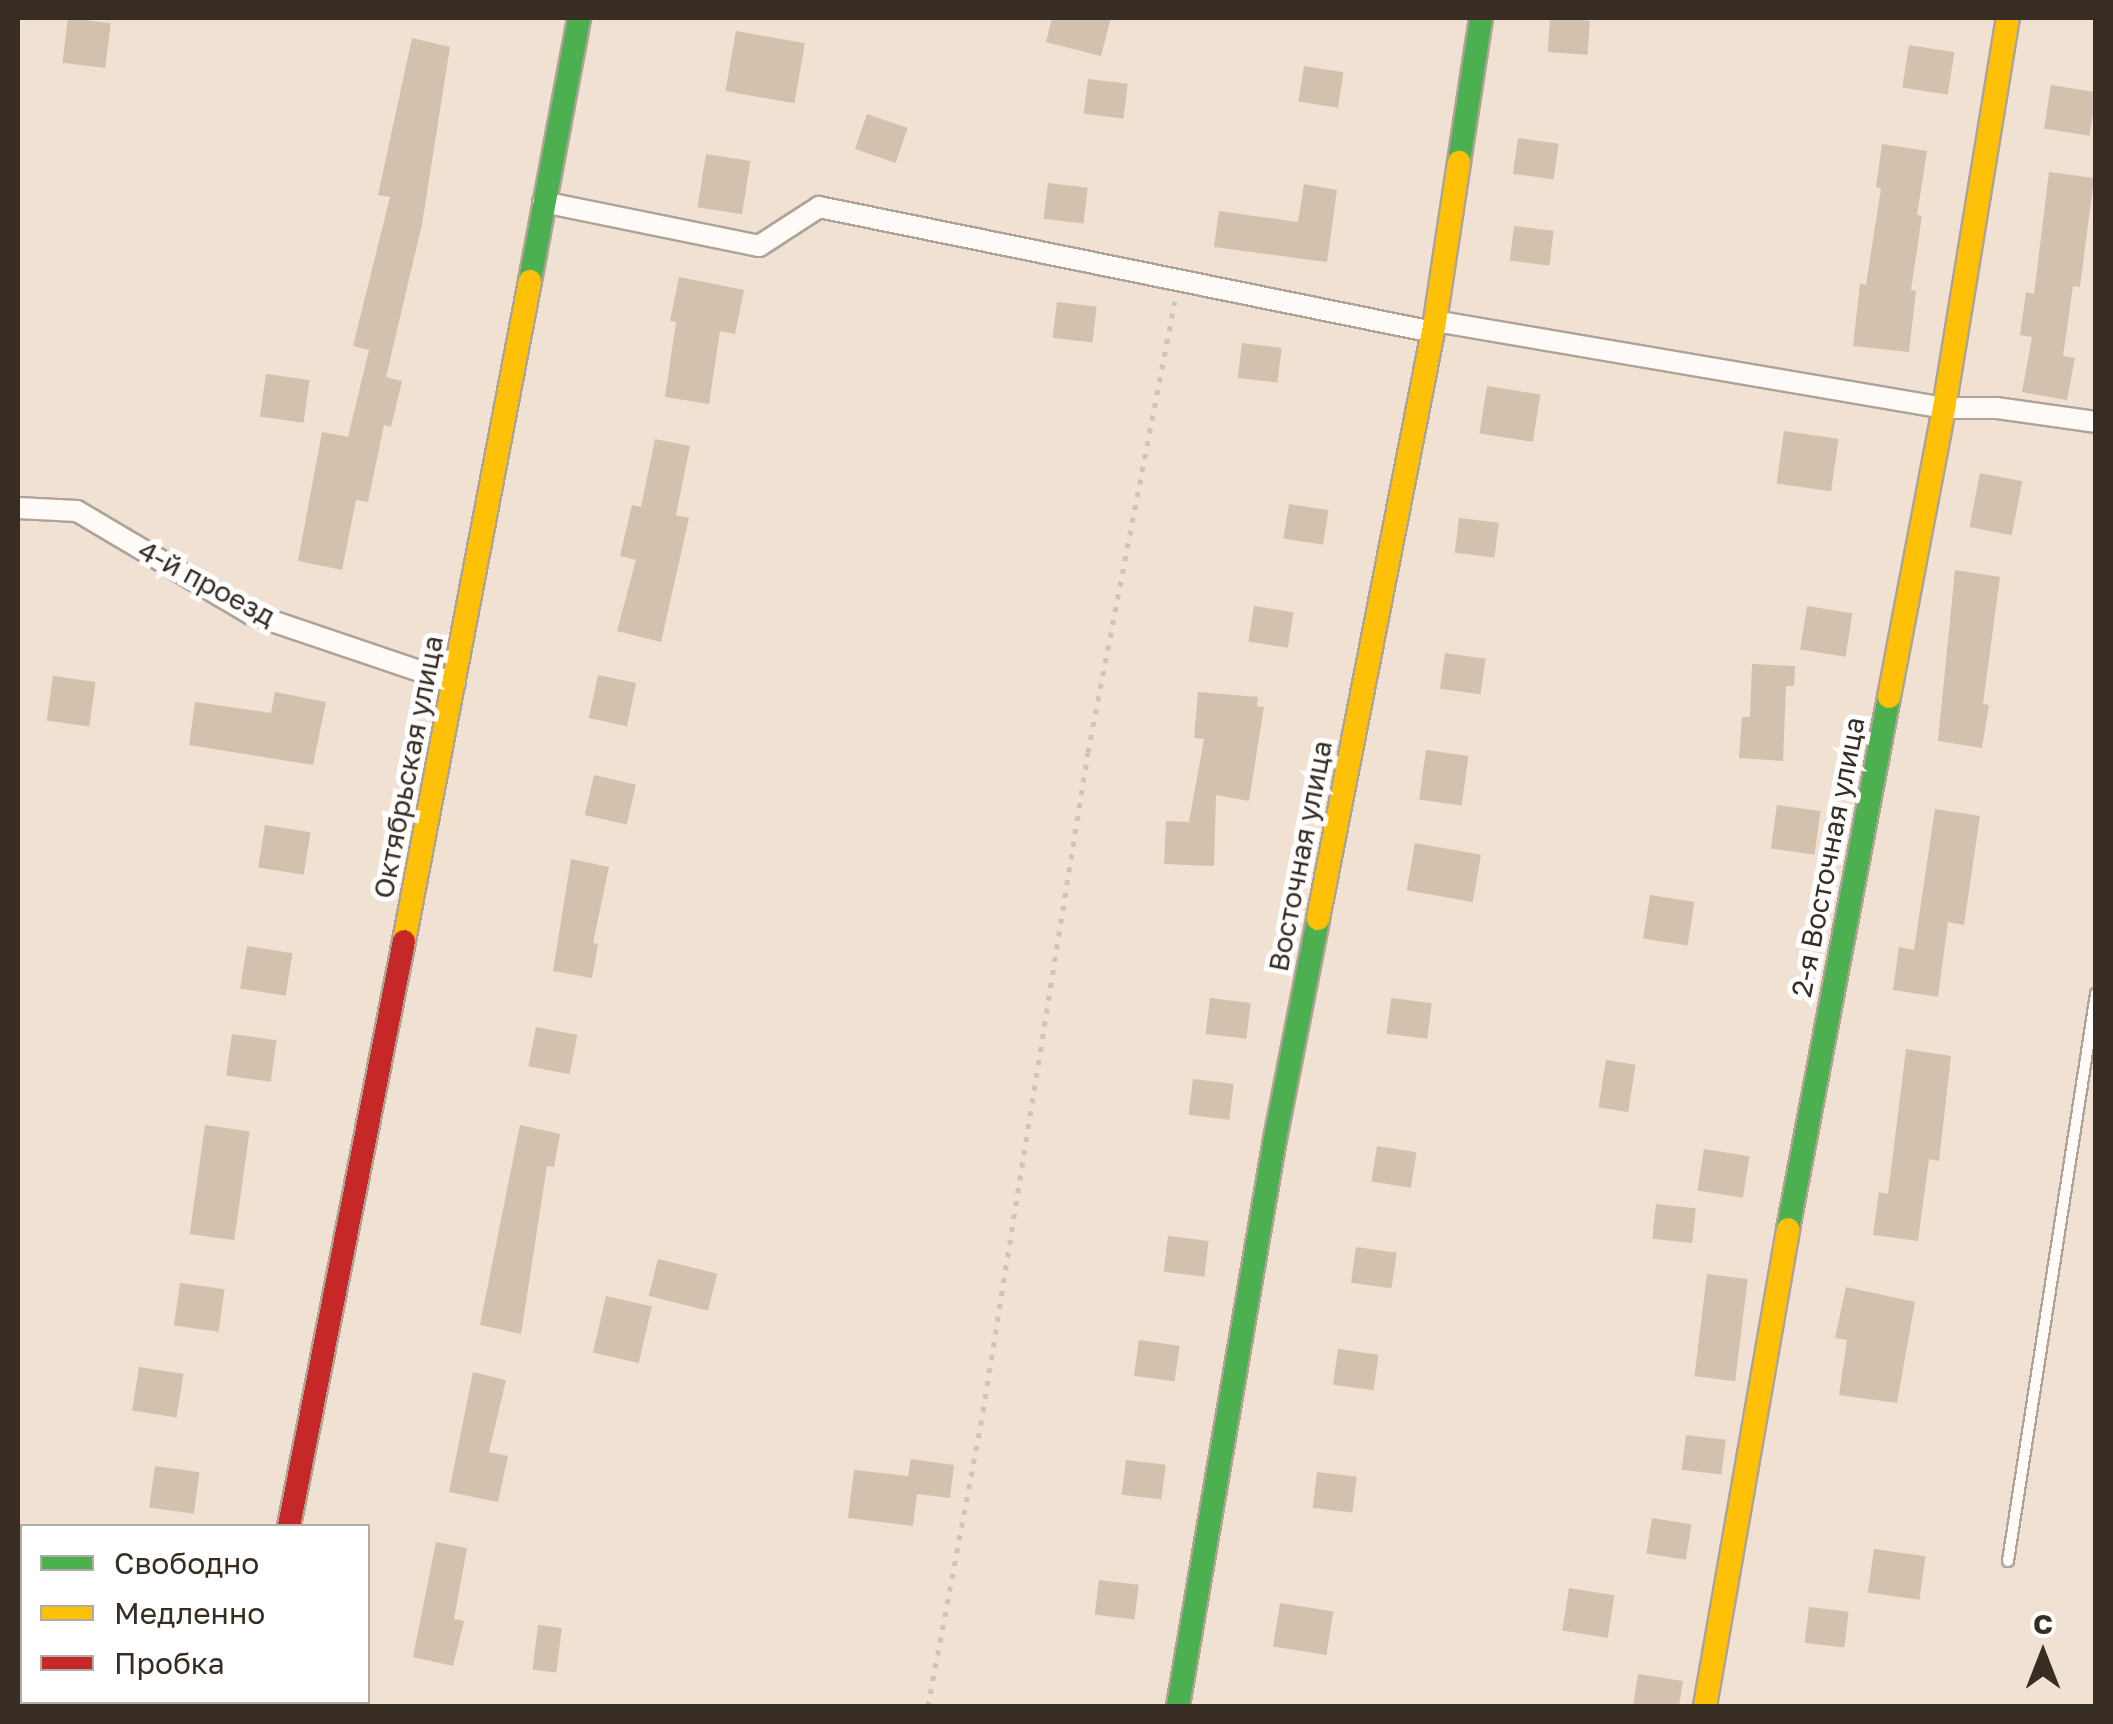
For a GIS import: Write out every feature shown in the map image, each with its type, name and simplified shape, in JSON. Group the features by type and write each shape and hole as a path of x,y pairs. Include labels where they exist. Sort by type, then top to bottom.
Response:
{"street":[{"name":"Октябрьская улица","path":"290,1524 455,683 579,18"},
{"name":"Восточная улица","path":"1178,1706 1275,1139 1434,326 1480,18"},
{"name":"2-я Восточная улица","path":"1706,1706 1750,1429 1944,408 2008,18"},
{"path":"544,202 759,246 818,207 1179,280 1434,326 1944,408 1997,408 2096,422"},
{"name":"4-й проезд","path":"18,508 77,510 251,614 455,683"}],"lane":[{"path":"2008,1561 2096,994"}],"path":[{"path":"928,1706 983,1411 1088,752 1179,280"}],"building":[{"path":"68,18 111,23 105,68 63,63"},
{"path":"1052,18 1111,18 1101,56 1046,42"},
{"path":"1550,18 1590,21 1588,55 1548,52"},
{"path":"736,31 805,43 794,103 725,91"},
{"path":"412,38 450,47 422,224 386,377 402,381 391,427 384,425 368,502 356,500 342,570 298,561 322,432 348,437 369,350 353,346 390,197 378,195"},
{"path":"1909,45 1954,52 1948,95 1902,87"},
{"path":"1304,66 1344,72 1338,108 1298,102"},
{"path":"1088,79 1128,84 1123,119 1084,114"},
{"path":"2051,85 2096,92 2090,136 2044,128"},
{"path":"867,114 908,128 896,163 855,149"},
{"path":"1518,138 1559,144 1554,179 1513,174"},
{"path":"1882,144 1927,151 1917,215 1922,216 1911,290 1916,291 1909,352 1853,346 1860,284 1866,285 1881,188 1876,187"},
{"path":"706,154 750,161 742,214 698,207"},
{"path":"2049,172 2094,178 2080,287 2073,286 2063,356 2075,358 2067,400 2022,392 2032,337 2020,335 2026,292 2034,294"},
{"path":"1048,183 1088,188 1083,224 1044,219"},
{"path":"1304,184 1337,190 1327,262 1214,247 1219,211 1298,222"},
{"path":"1514,226 1554,231 1549,266 1510,261"},
{"path":"679,277 744,290 735,334 720,331 709,404 665,397 676,322 670,321"},
{"path":"1057,302 1097,307 1092,343 1053,338"},
{"path":"1242,343 1282,348 1277,383 1238,378"},
{"path":"266,374 310,380 304,423 260,417"},
{"path":"1487,386 1540,394 1533,442 1479,433"},
{"path":"1784,431 1838,439 1831,491 1777,483"},
{"path":"655,439 690,446 676,515 689,518 661,642 617,631 636,560 620,556 632,505 641,507"},
{"path":"1980,473 2022,481 2012,535 1970,527"},
{"path":"1289,504 1329,510 1323,545 1284,539"},
{"path":"1459,518 1499,523 1494,558 1455,553"},
{"path":"1955,570 2000,577 1983,704 1989,705 1982,748 1938,741"},
{"path":"1254,606 1294,612 1288,648 1248,642"},
{"path":"1807,606 1852,613 1846,657 1800,649"},
{"path":"1445,653 1486,659 1481,694 1440,689"},
{"path":"1752,664 1795,666 1794,686 1786,686 1783,761 1739,758 1742,717 1750,717"},
{"path":"598,675 636,683 627,726 589,718"},
{"path":"53,676 96,682 89,727 47,721"},
{"path":"275,692 326,702 313,765 189,745 195,702 271,713"},
{"path":"1198,692 1258,697 1257,706 1264,707 1249,801 1216,795 1214,866 1164,864 1166,821 1189,822 1204,739 1194,738"},
{"path":"1426,750 1469,756 1462,805 1419,800"},
{"path":"594,775 636,785 627,825 585,815"},
{"path":"1777,805 1821,811 1814,855 1771,849"},
{"path":"1935,809 1980,816 1964,925 1948,922 1938,997 1893,990 1899,947 1914,950"},
{"path":"265,825 310,832 304,875 258,867"},
{"path":"1415,843 1481,855 1473,902 1407,890"},
{"path":"571,859 609,867 593,943 598,944 592,978 553,971"},
{"path":"1650,895 1694,902 1688,945 1643,938"},
{"path":"247,946 292,953 286,996 240,988"},
{"path":"1210,998 1251,1003 1246,1039 1206,1034"},
{"path":"1391,998 1432,1003 1427,1039 1387,1034"},
{"path":"536,1027 577,1035 570,1074 528,1066"},
{"path":"232,1034 277,1040 271,1082 226,1076"},
{"path":"1906,1049 1951,1056 1939,1161 1929,1159 1918,1241 1873,1235 1879,1192 1888,1194"},
{"path":"1606,1060 1636,1065 1628,1112 1598,1107"},
{"path":"1193,1079 1234,1084 1229,1120 1189,1115"},
{"path":"205,1125 250,1131 234,1240 190,1234"},
{"path":"520,1125 560,1134 554,1167 547,1166 521,1334 480,1325"},
{"path":"1377,1146 1417,1152 1411,1188 1371,1182"},
{"path":"1704,1149 1749,1156 1743,1198 1697,1190"},
{"path":"1656,1204 1696,1208 1692,1243 1652,1239"},
{"path":"1168,1236 1209,1241 1204,1277 1164,1272"},
{"path":"1356,1247 1397,1253 1392,1288 1351,1283"},
{"path":"658,1259 717,1274 708,1311 649,1296"},
{"path":"1707,1274 1748,1279 1735,1381 1694,1376"},
{"path":"180,1283 225,1289 219,1332 174,1326"},
{"path":"1846,1287 1915,1302 1897,1403 1839,1395 1847,1340 1835,1338"},
{"path":"606,1296 652,1307 639,1363 593,1353"},
{"path":"1139,1340 1180,1346 1175,1381 1134,1376"},
{"path":"1338,1349 1379,1355 1374,1390 1333,1385"},
{"path":"139,1367 183,1374 177,1417 132,1410"},
{"path":"473,1372 506,1380 489,1452 508,1456 498,1502 449,1492"},
{"path":"1686,1435 1726,1440 1721,1475 1682,1470"},
{"path":"911,1459 954,1465 950,1498 917,1494 913,1526 848,1518 854,1470 908,1476"},
{"path":"1126,1460 1166,1465 1161,1500 1122,1495"},
{"path":"155,1466 200,1472 194,1514 149,1508"},
{"path":"1317,1472 1357,1477 1352,1513 1313,1508"},
{"path":"1652,1518 1692,1524 1686,1560 1646,1554"},
{"path":"436,1542 467,1548 454,1619 464,1621 453,1666 413,1657"},
{"path":"1874,1549 1925,1556 1919,1600 1868,1593"},
{"path":"1099,1580 1139,1585 1134,1620 1095,1615"},
{"path":"1569,1588 1614,1595 1608,1638 1562,1630"},
{"path":"1280,1603 1333,1611 1326,1655 1273,1646"},
{"path":"1809,1607 1849,1612 1844,1648 1805,1643"},
{"path":"538,1625 562,1628 556,1673 533,1670"},
{"path":"1638,1674 1683,1681 1679,1706 1633,1706"}],"traffic: fast":[{"path":"530,281 579,18"},
{"path":"1459,162 1481,18"},
{"path":"1788,1229 1889,697"},
{"path":"1178,1706 1275,1139 1318,919"}],"traffic: slow":[{"path":"1889,697 1944,408 2008,18"},
{"path":"1318,919 1435,321 1459,162"},
{"path":"404,941 530,281"},
{"path":"1705,1706 1788,1229"}],"traffic: jam":[{"path":"289,1524 404,941"}]}
